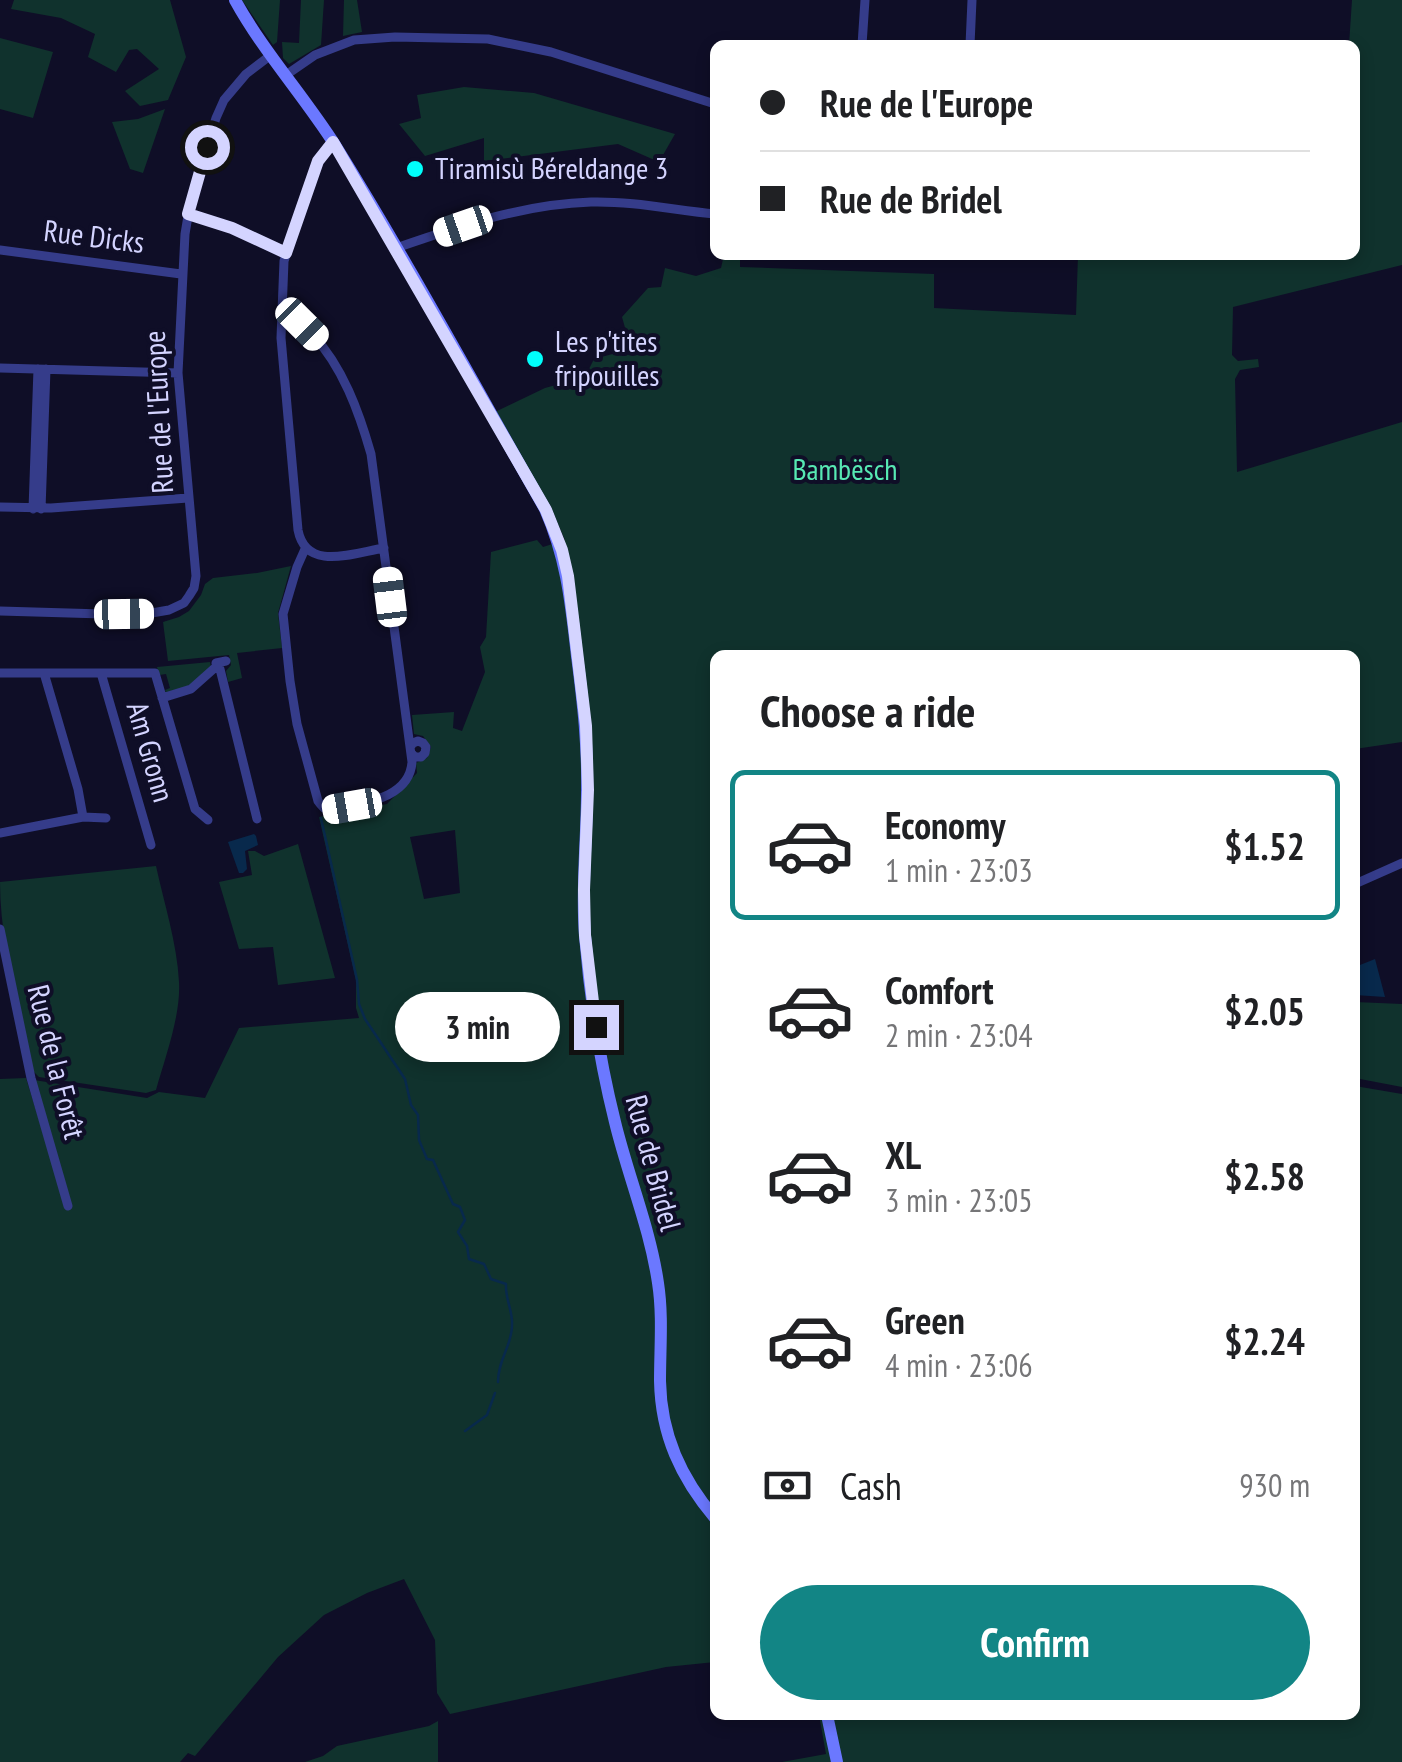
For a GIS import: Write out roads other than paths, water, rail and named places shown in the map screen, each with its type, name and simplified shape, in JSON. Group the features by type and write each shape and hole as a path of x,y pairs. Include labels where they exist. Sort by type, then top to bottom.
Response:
{"main road":[{"name":"Rue de Bridel","path":"234,0 333,142 546,510 562,550 586,726 585,935 596,1027 615,1123 658,1284 660,1386 669,1441 692,1490 710,1512"},
{"path":"828,1720 837,1762"}],"street":[{"path":"862,40 865,0"},
{"path":"970,40 972,0"},
{"path":"286,75 316,55 354,40 488,39 551,52 710,102"},
{"name":"Rue de l'Europe","path":"0,611 146,614 184,604 194,588 178,373 188,214 224,100 246,74 271,55"},
{"path":"333,142 318,161 286,253 281,338 298,530 305,549 315,556 384,548"},
{"path":"396,248 542,205 630,203 710,213"},
{"path":"188,214 232,228 286,253"},
{"name":"Rue Dicks","path":"0,250 182,274"},
{"path":"282,310 317,338 352,398 371,454 410,750 412,771 395,790 384,798 332,809 318,802 295,710 283,614 305,549"},
{"path":"0,368 178,373"},
{"path":"37,509 42,369"},
{"path":"0,507 37,509 188,498"},
{"name":"Am Gronn","path":"162,698 191,689 222,663 257,819"},
{"name":"Am Gronn","path":"0,673 155,673 195,810 208,820"},
{"path":"44,673 83,817"},
{"name":"Am Gronn","path":"101,673 151,846"},
{"path":"0,833 83,817 106,818"},
{"path":"1360,882 1402,863"},
{"name":"Rue de la Forêt","path":"0,929 31,1078 68,1206"}],"water":[{"path":"254,834 258,845 245,851 247,869 239,873 228,842"},
{"path":"1375,959 1385,997 1360,995 1360,965"}],"waterway":[{"path":"321,818 359,1004 405,1079 427,1159 433,1160 453,1204 460,1207 465,1220 458,1232 467,1246 469,1259 484,1264 491,1279 506,1284 511,1333 498,1382"},
{"path":"465,1431 487,1415 495,1393"}],"place":[{"name":"Tiramisù Béreldange 3","path":"415,169"},
{"name":"Les p'tites fripouilles","path":"535,359"}],"park label":[{"name":"Bambësch","path":"845,470"}]}
